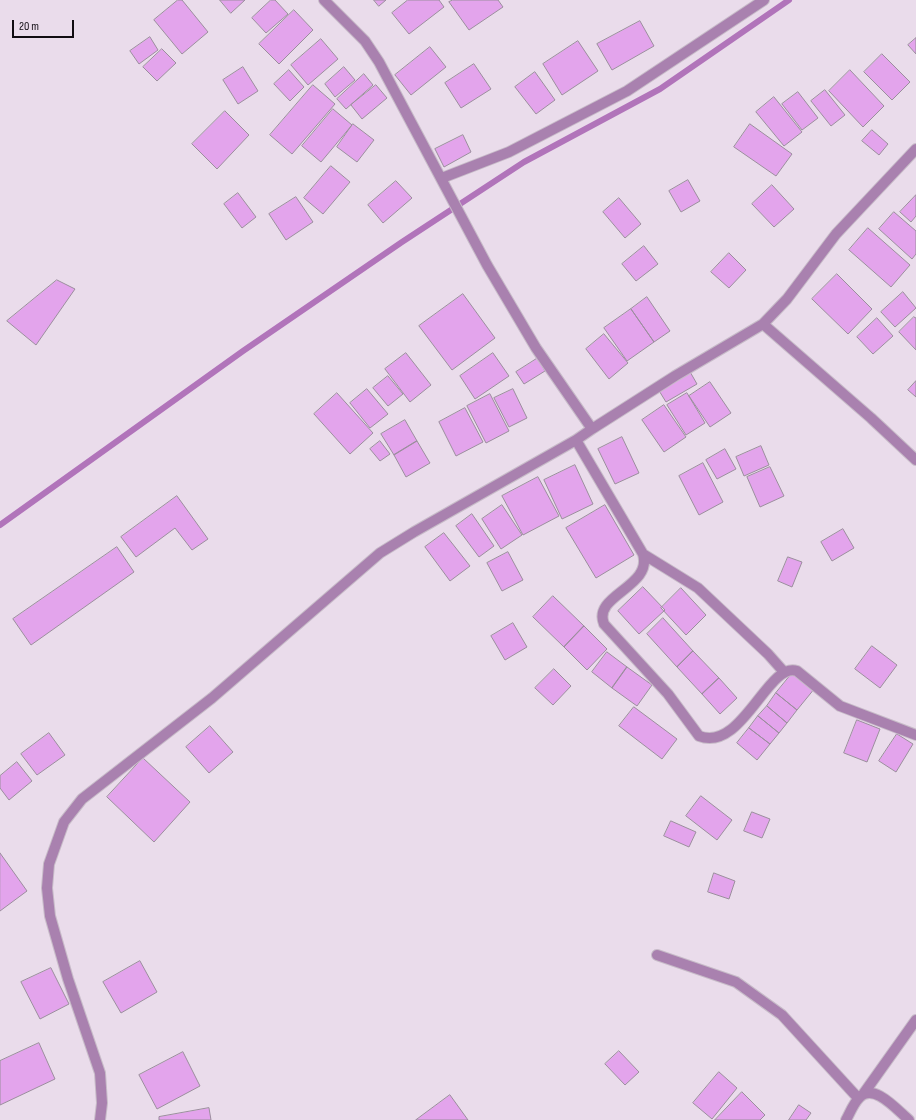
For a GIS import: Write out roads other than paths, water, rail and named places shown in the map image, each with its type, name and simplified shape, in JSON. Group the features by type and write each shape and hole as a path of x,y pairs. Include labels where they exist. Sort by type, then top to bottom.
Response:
{"street":[{"path":"324,0 365,41 379,62 487,265 536,348 592,429"},
{"path":"442,178 509,152 627,91 764,0"},
{"path":"100,1120 102,1103 100,1073 68,979 50,916 47,888 49,864 64,822 82,799 212,698 297,623 380,553 414,532 576,440 763,324 787,299 836,234 916,148"},
{"path":"763,324 871,418 916,460"},
{"path":"576,440 643,554 645,562 643,572 604,607 602,619 604,624 668,694 699,736 714,739 726,734 784,672 789,670 797,672 840,706 916,735"},
{"path":"643,554 698,588 768,654 784,672"},
{"path":"658,955 736,982 782,1015 861,1096"},
{"path":"846,1120 861,1096 916,1020"},
{"path":"861,1096 873,1093 888,1101 909,1120"}],"waterway":[{"path":"0,525 243,351 402,242 524,162 660,89 789,0"}]}
